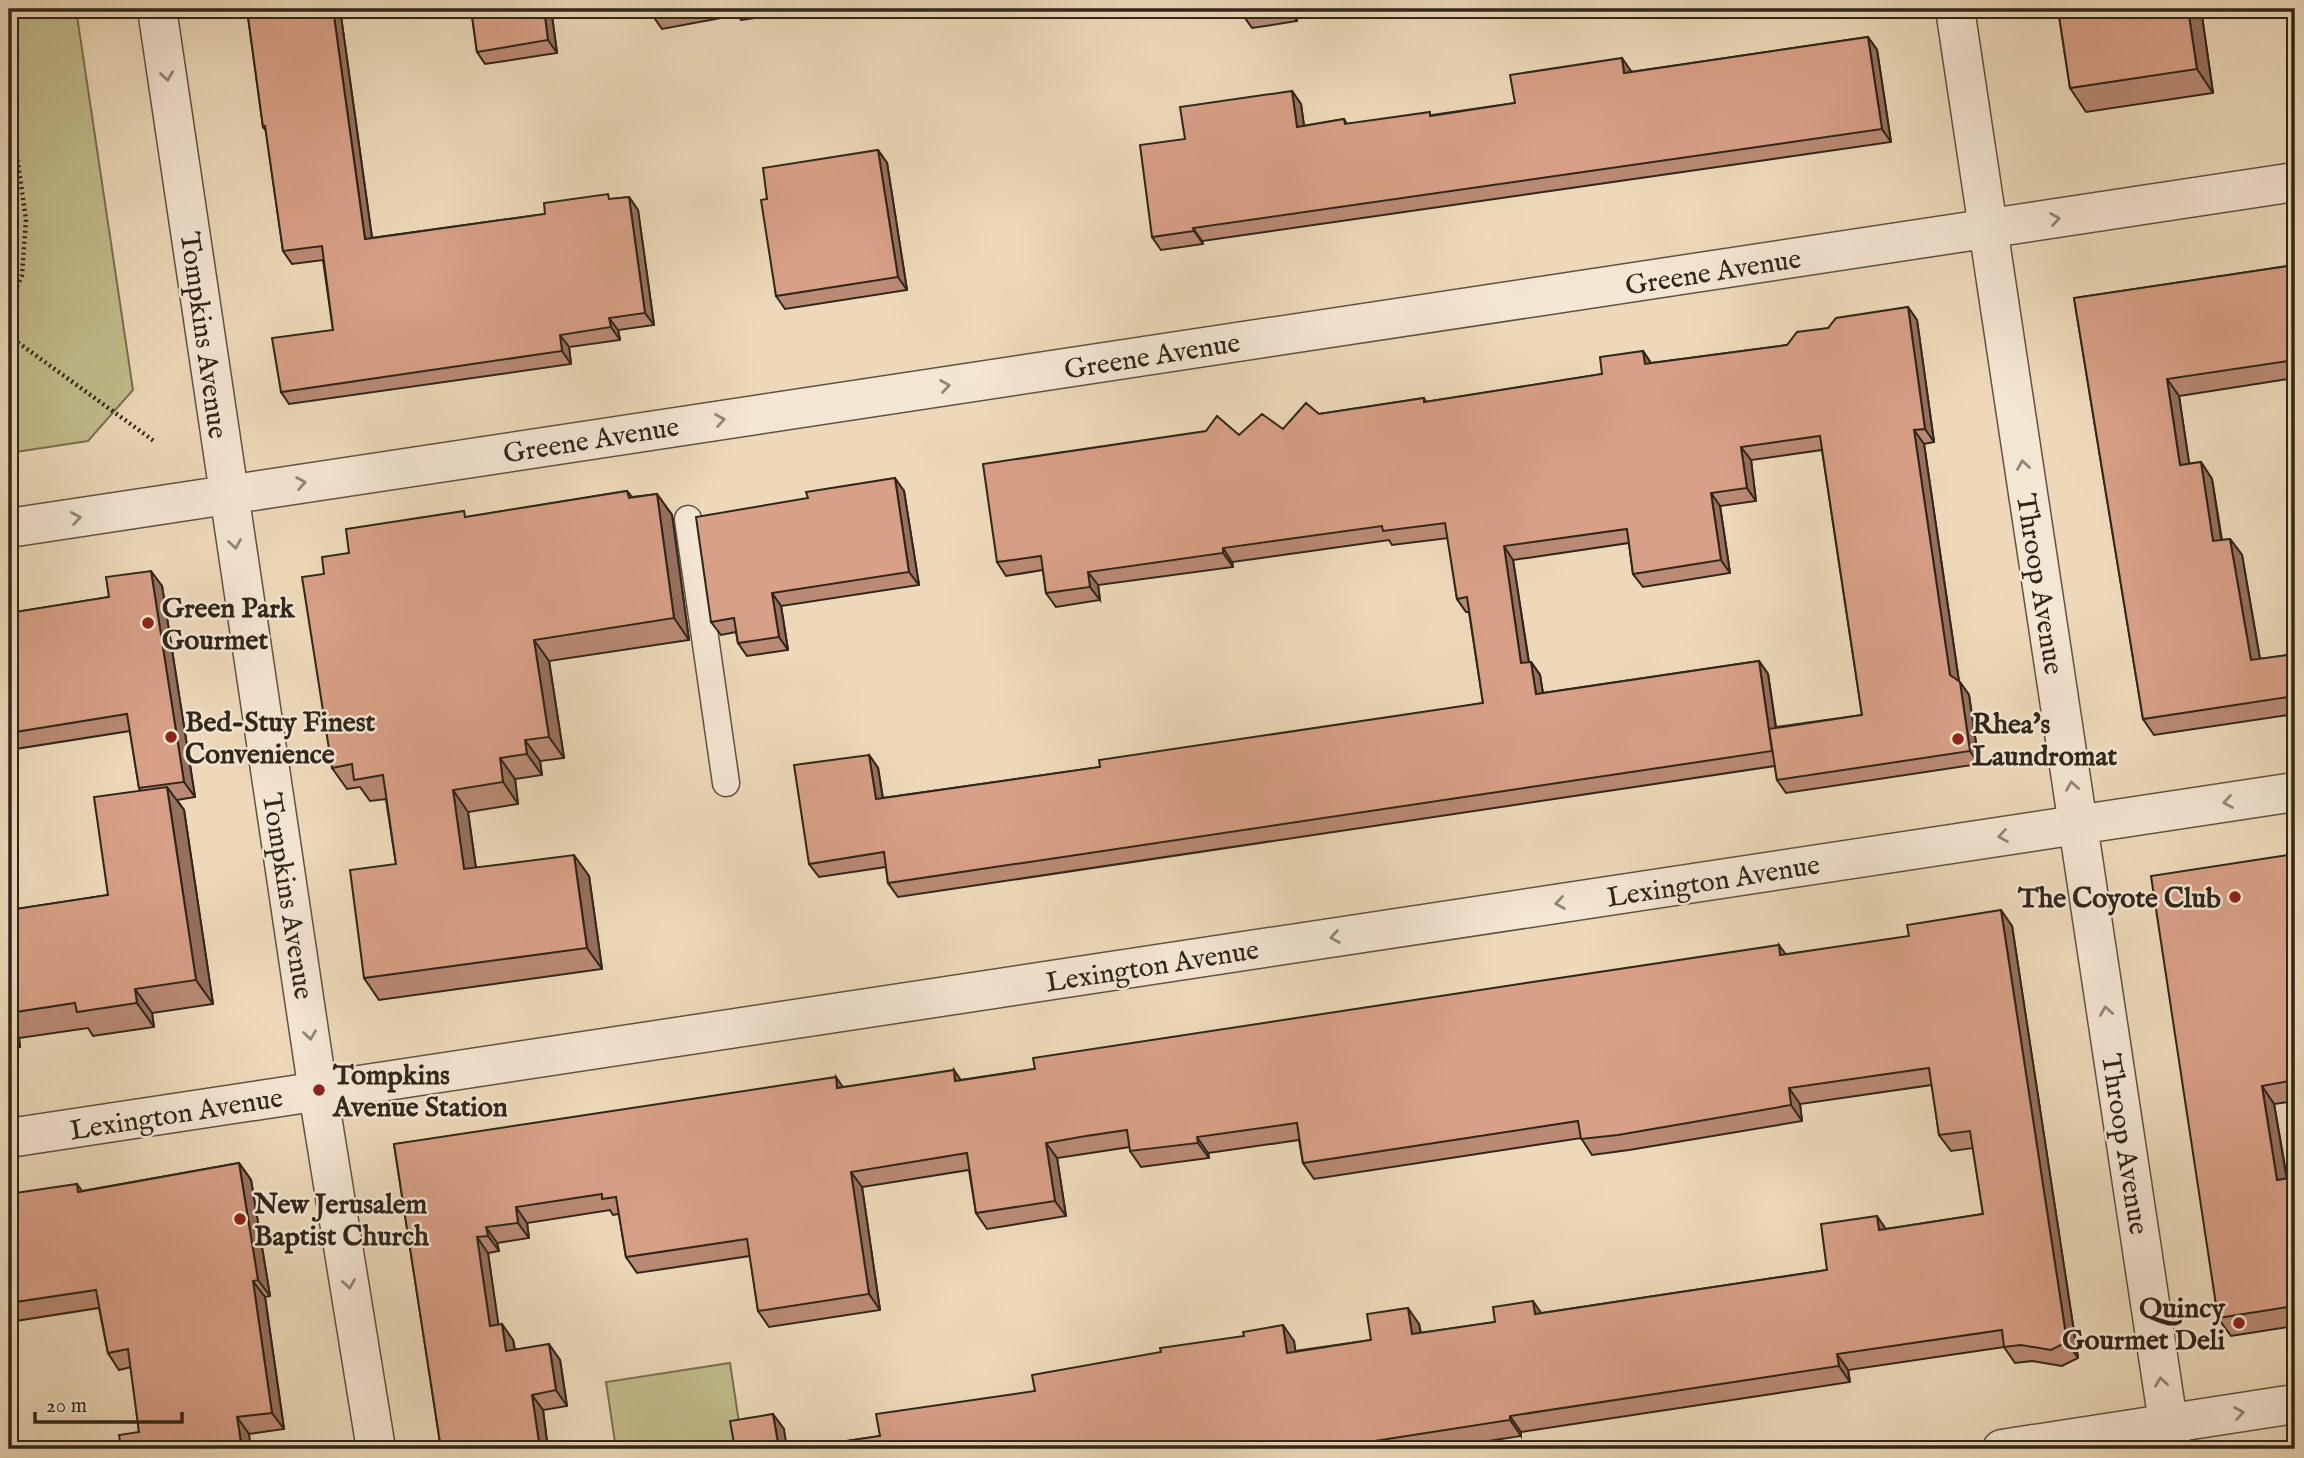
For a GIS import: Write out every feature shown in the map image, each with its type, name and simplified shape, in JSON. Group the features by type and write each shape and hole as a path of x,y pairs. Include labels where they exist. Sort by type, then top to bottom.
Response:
{"street":[{"name":"Tompkins Avenue","path":"157,9 318,1092 376,1449"},
{"name":"Throop Avenue","path":"1955,9 2170,1437"},
{"name":"Greene Avenue","path":"9,528 2295,183"},
{"name":"Lexington Avenue","path":"9,1138 2295,792"},
{"path":"2002,1449 2170,1437 2295,1404"}],"lane":[{"path":"688,519 726,783"}],"path":[{"path":"9,100 26,220 22,275 9,305"},
{"path":"9,336 154,441"}],"shaded area":[{"path":"9,9 76,9 133,390 88,441 9,453"},
{"path":"730,1363 743,1449 616,1449 606,1382"}],"building":[{"path":"247,9 333,9 365,239 545,214 544,203 608,194 609,199 629,197 645,313 609,318 611,327 560,335 562,351 281,392 272,338 333,330 322,246 283,251"},
{"path":"471,9 544,9 548,40 477,52"},
{"path":"652,9 692,9 653,16"},
{"path":"1242,9 1286,9 1243,15"},
{"path":"2058,9 2188,9 2197,69 2070,88"},
{"path":"1868,37 1882,129 1193,228 1194,231 1152,237 1140,145 1185,139 1180,107 1292,91 1297,127 1344,119 1345,124 1430,112 1430,116 1515,103 1510,75 1622,58 1624,73"},
{"path":"878,150 898,277 776,296 761,200 767,199 763,168"},
{"path":"2295,265 2295,360 2167,379 2180,465 2201,462 2213,541 2230,539 2251,660 2295,654 2295,696 2143,719 2074,298"},
{"path":"1908,307 1925,429 1914,430 1950,675 1960,682 1970,751 1777,780 1769,729 1862,715 1820,436 1741,447 1747,488 1711,493 1721,560 1633,574 1627,529 1504,546 1521,663 1531,662 1536,694 1759,661 1772,751 888,883 884,852 809,864 794,765 869,755 876,799 1100,767 1099,760 1483,703 1467,597 1457,599 1445,523 1383,531 1382,526 1223,548 1223,553 1088,572 1090,587 1046,593 1041,556 997,562 983,464 1206,431 1217,416 1239,435 1262,414 1283,429 1306,403 1319,414 1424,398 1424,402 1602,374 1600,357 1643,351 1645,364 1787,345 1797,332 1828,328 1836,318"},
{"path":"895,478 909,572 772,593 779,637 738,643 734,618 711,622 696,517 808,498 806,492"},
{"path":"627,491 629,498 657,494 674,618 534,640 549,737 525,740 527,754 500,758 503,782 453,790 464,869 574,855 587,948 364,978 350,870 396,864 383,775 354,780 352,764 332,768 302,577 324,574 322,557 349,553 346,529 464,511 465,517"},
{"path":"151,571 184,782 139,788 127,714 9,733 9,613 109,597 106,577"},
{"path":"167,787 196,980 135,989 137,1003 77,1012 75,1003 9,1013 9,910 108,895 94,797"},
{"path":"2295,854 2295,1080 2262,1086 2277,1180 2295,1177 2295,1306 2218,1318 2151,876"},
{"path":"2001,910 2067,1342 2051,1350 2021,1345 2004,1347 2002,1330 1837,1354 1839,1366 1510,1416 1510,1420 1323,1449 793,1449 880,1436 876,1414 1035,1391 1032,1375 1161,1352 1160,1348 1244,1336 1243,1332 1283,1325 1287,1353 1371,1340 1367,1314 1408,1308 1412,1334 1495,1322 1493,1307 1533,1301 1535,1314 1827,1270 1821,1224 1877,1216 1879,1230 1983,1214 1970,1131 1939,1135 1929,1068 1789,1088 1791,1105 1618,1135 1581,1139 1578,1121 1303,1163 1297,1123 1197,1137 1198,1143 1130,1151 1127,1130 1086,1136 1046,1143 1055,1201 976,1213 967,1153 851,1172 869,1294 758,1311 747,1239 626,1257 616,1197 602,1199 602,1194 516,1207 518,1223 486,1227 488,1236 477,1237 490,1326 502,1324 506,1351 549,1344 556,1390 532,1395 540,1449 441,1449 394,1144 836,1077 837,1088 954,1070 955,1081 1035,1069 1033,1058 1546,980 1779,945 1780,955 1909,936 1907,925"},
{"path":"239,1163 258,1280 253,1281 272,1413 237,1417 242,1449 121,1449 119,1435 139,1432 128,1349 108,1353 96,1290 9,1303 9,1205 17,1204 15,1193 77,1184 78,1192"},
{"path":"773,1414 779,1449 735,1449 730,1421"}],"place":[{"name":"Green Park Gourmet","path":"148,623"},
{"name":"Bed-Stuy Finest Convenience","path":"171,737"},
{"name":"Rhea's Laundromat","path":"1958,739"},
{"name":"The Coyote Club","path":"2235,897"},
{"name":"Tompkins Avenue Station","path":"319,1090"},
{"name":"New Jerusalem Baptist Church","path":"240,1219"},
{"name":"Quincy Gourmet Deli","path":"2239,1323"}]}
